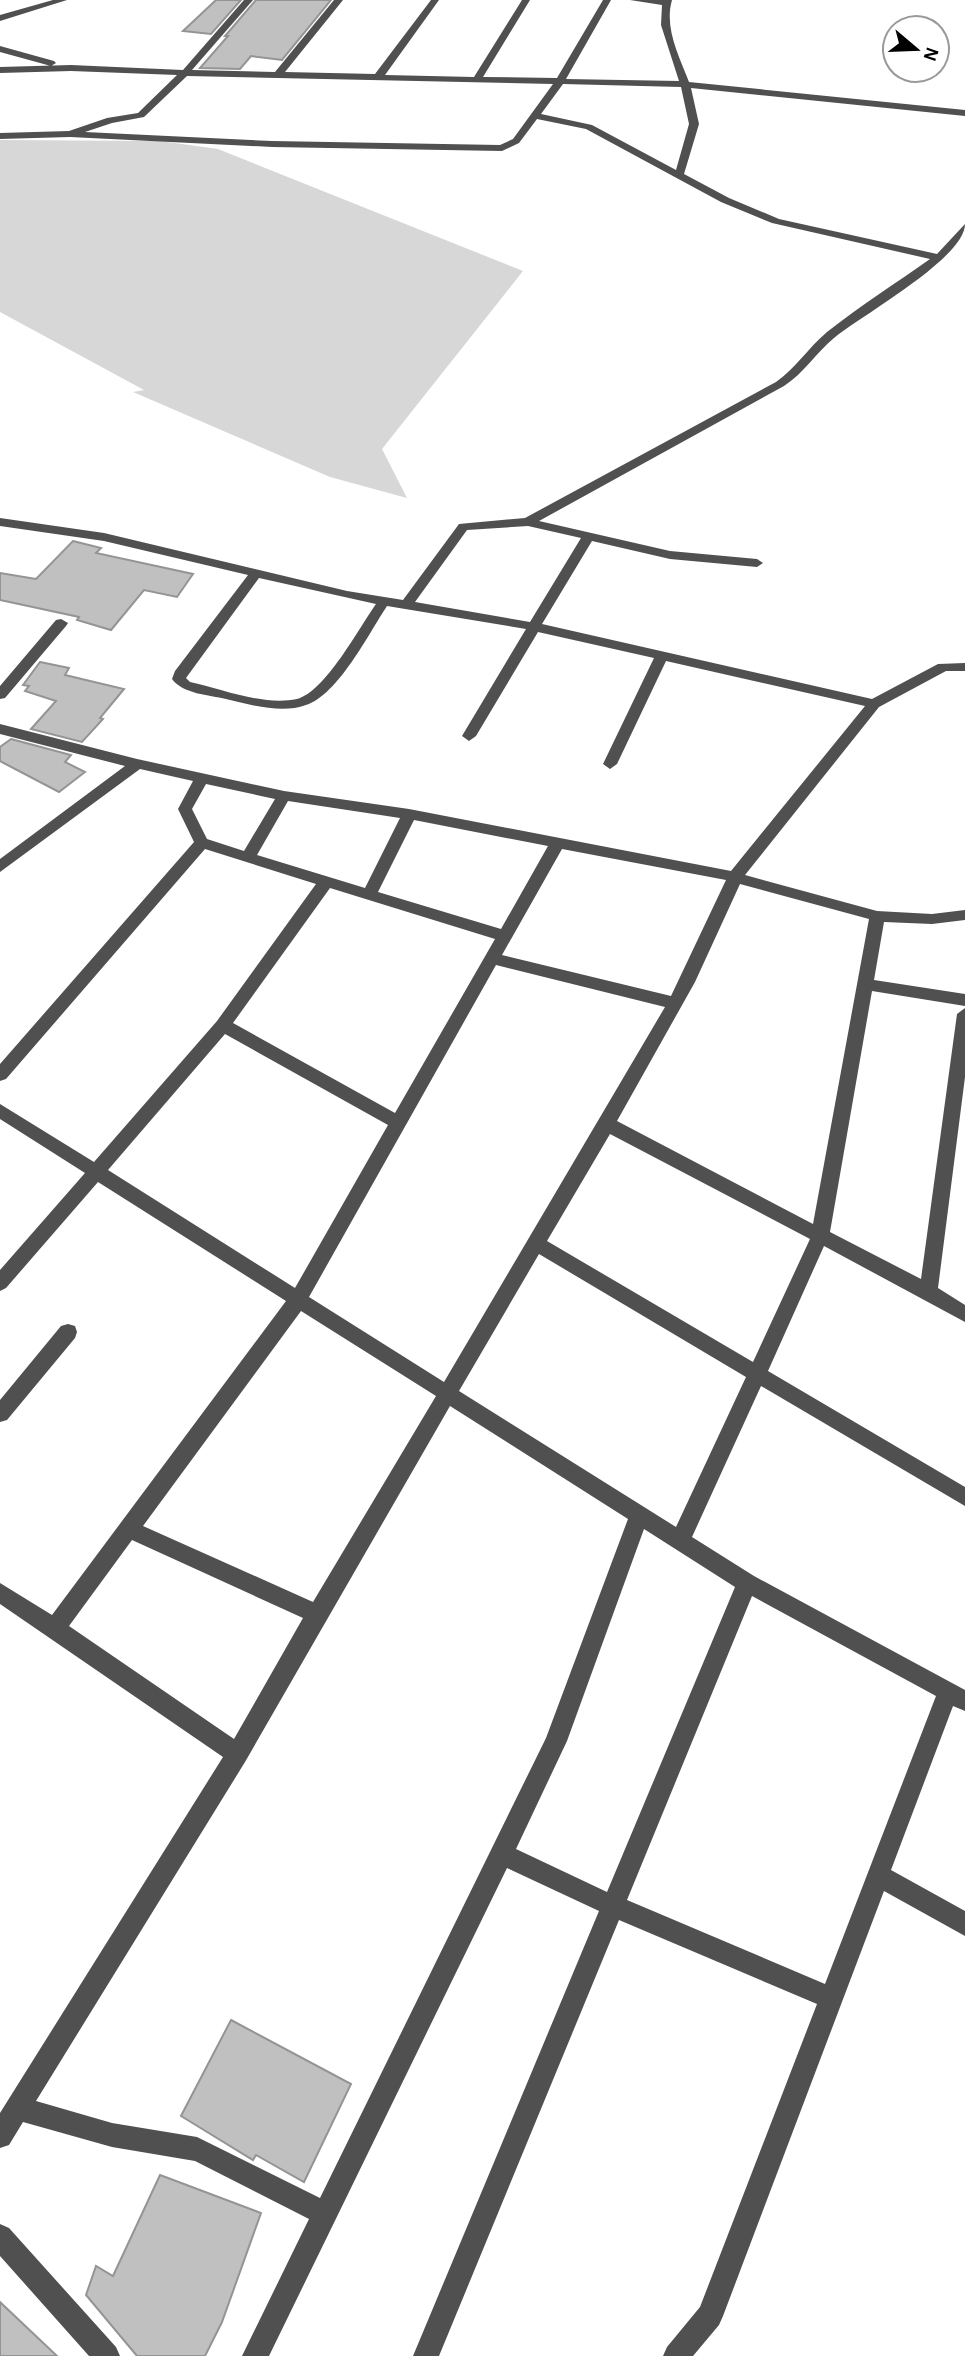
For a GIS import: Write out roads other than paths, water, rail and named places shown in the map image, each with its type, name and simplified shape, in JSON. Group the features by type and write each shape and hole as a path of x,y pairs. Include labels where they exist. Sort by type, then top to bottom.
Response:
{"street":[{"path":"0,18 63,0"},
{"path":"70,134 110,120 141,115 185,73 249,0"},
{"path":"278,75 339,0"},
{"path":"378,77 435,0"},
{"path":"477,79 526,0"},
{"path":"0,136 70,134 272,144 502,148 516,141 561,80 607,0"},
{"path":"634,0 666,2 669,40 694,118 679,175"},
{"path":"0,49 71,68"},
{"path":"0,70 71,68 684,84 965,113"},
{"path":"535,116 589,127 725,200 776,221 939,258"},
{"path":"528,522 780,384 796,373 814,349 832,334 939,258 965,227"},
{"path":"0,522 104,537 347,596 536,628 874,704"},
{"path":"405,606 463,527 528,522 670,555 757,563"},
{"path":"469,736 588,537"},
{"path":"256,573 180,674 179,679 185,685 271,702 303,702 320,693 384,601"},
{"path":"0,695 61,623"},
{"path":"610,764 661,657"},
{"path":"0,2136 237,1754 537,1244 674,1003 735,877 874,704 943,667 965,667"},
{"path":"0,729 137,764 284,796 409,814 735,877 877,916 932,919 965,915"},
{"path":"0,867 137,764"},
{"path":"202,778 185,809 202,843 505,936"},
{"path":"248,857 284,796"},
{"path":"370,893 409,814"},
{"path":"55,1628 298,1300 558,842"},
{"path":"0,1075 202,843"},
{"path":"0,1283 98,1173 223,1025 327,880"},
{"path":"680,1541 820,1236 877,916"},
{"path":"492,958 674,1003"},
{"path":"865,984 965,1000"},
{"path":"928,1292 958,1107 965,1014"},
{"path":"223,1025 398,1123"},
{"path":"0,1111 747,1583 956,1696 878,1875 710,2316 676,2356"},
{"path":"607,1124 965,1314"},
{"path":"537,1244 965,1497"},
{"path":"0,1414 68,1332"},
{"path":"255,2356 504,1855 556,1741 639,1516"},
{"path":"128,1529 317,1614"},
{"path":"431,2354 747,1583"},
{"path":"0,1593 237,1754"},
{"path":"504,1855 613,1906 831,1998"},
{"path":"878,1875 965,1924"},
{"path":"17,2108 112,2135 197,2149 325,2214"},
{"path":"0,2237 107,2356"}]}
